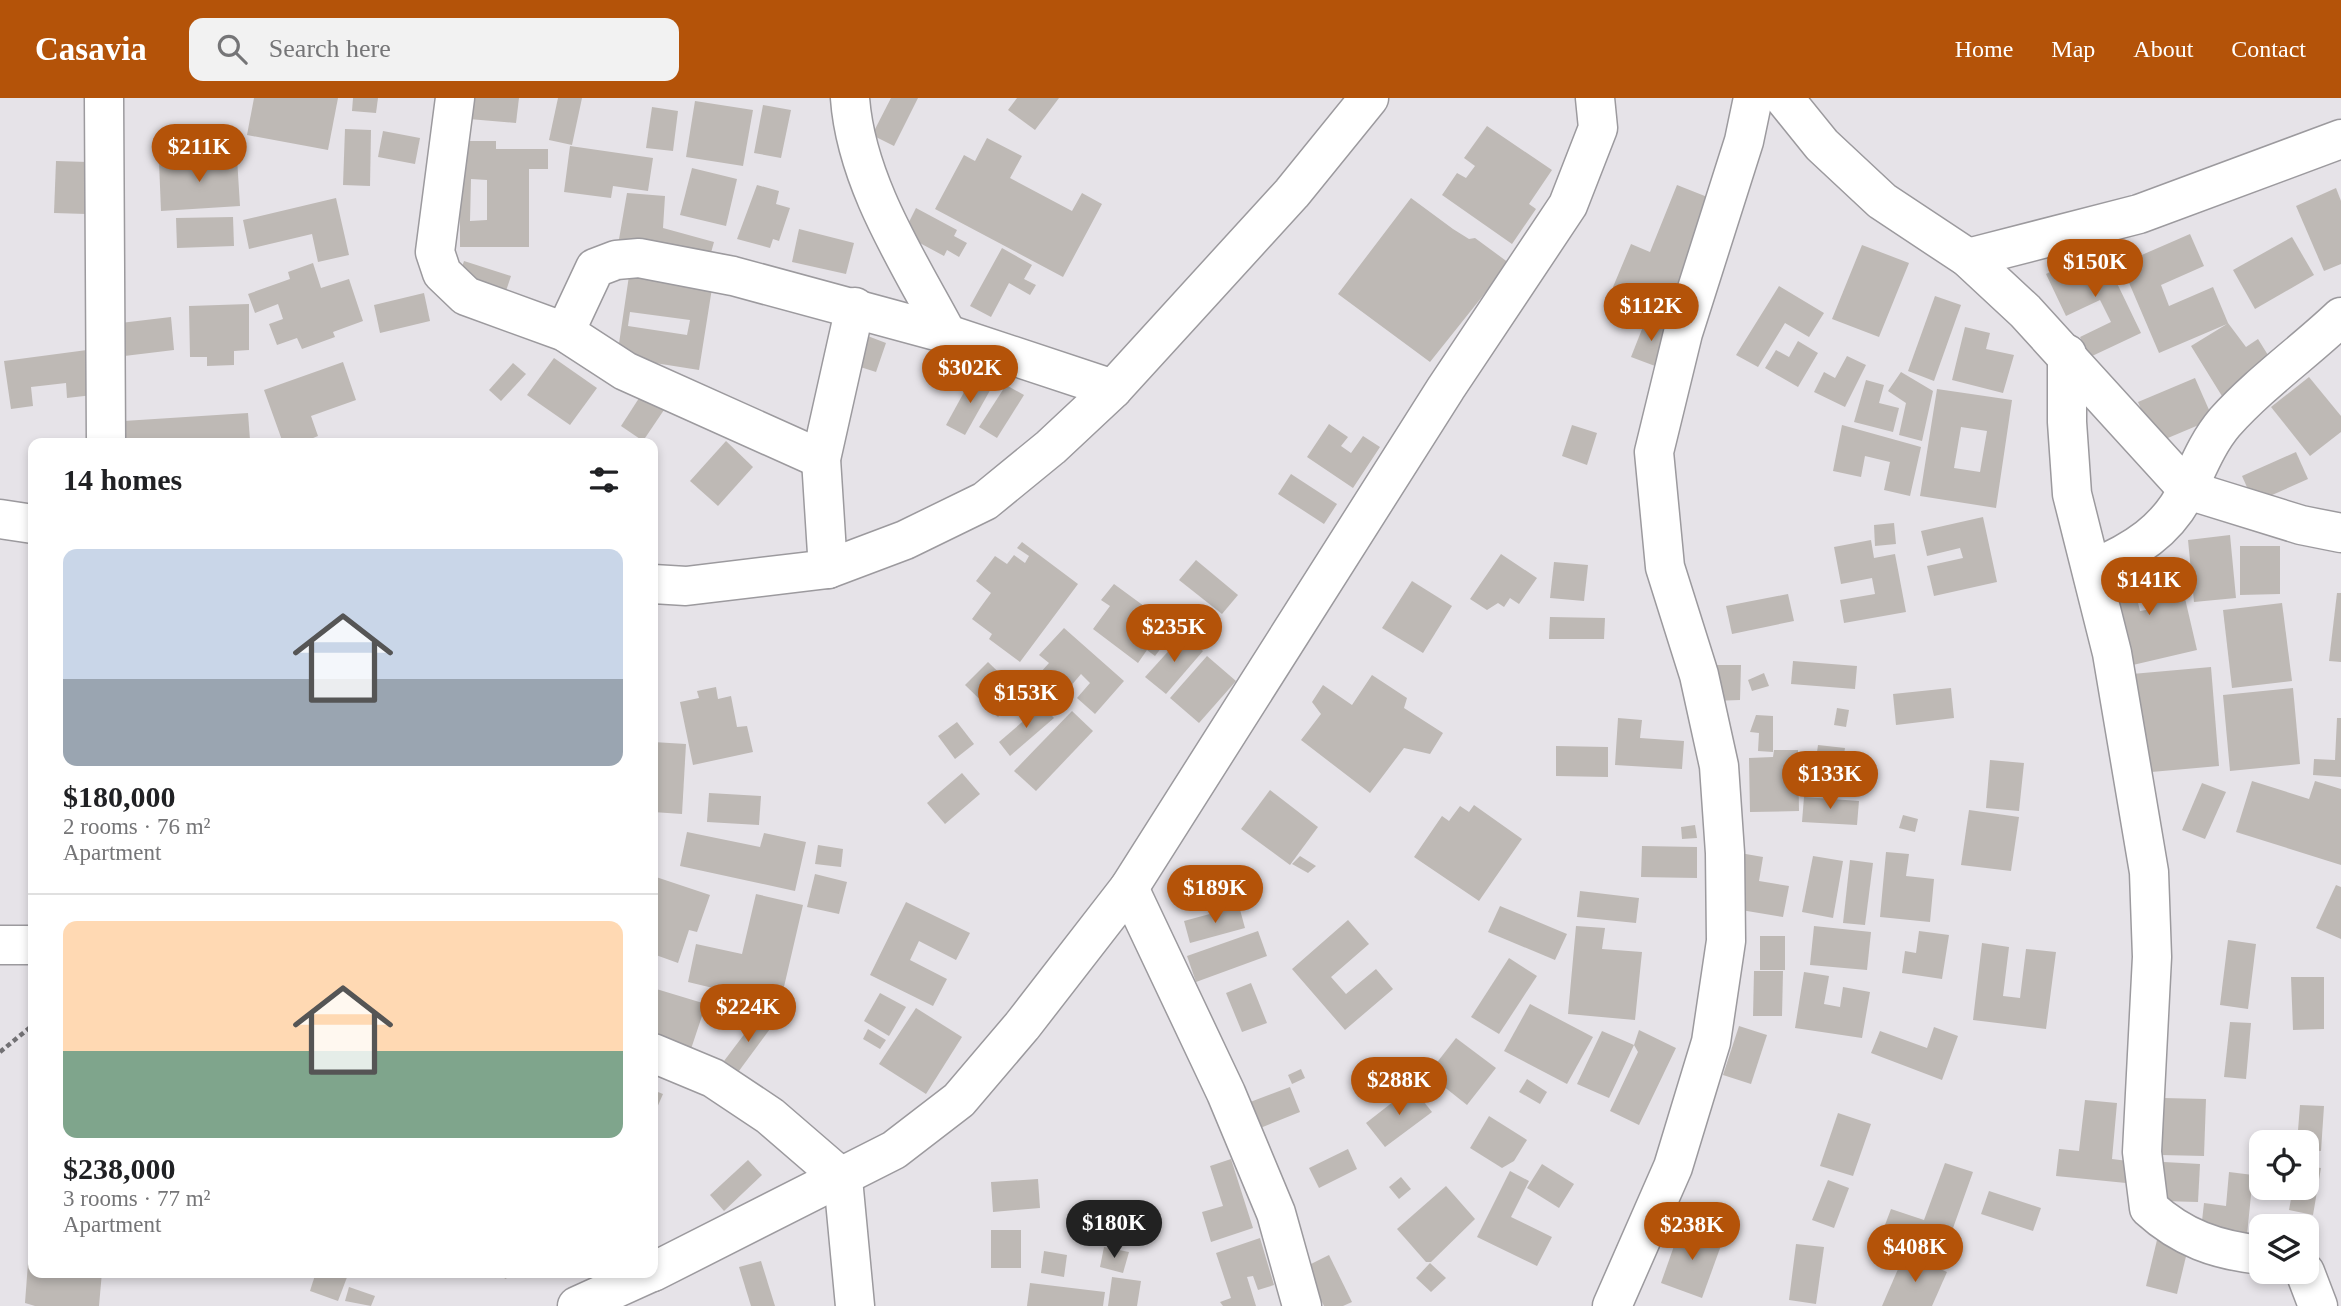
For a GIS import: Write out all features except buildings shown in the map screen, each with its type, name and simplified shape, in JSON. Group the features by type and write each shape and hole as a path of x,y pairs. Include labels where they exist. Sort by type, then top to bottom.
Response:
{"street":[{"path":"104,98 106,438"},
{"path":"455,98 435,252 442,272 466,296 565,332 625,371 821,459"},
{"path":"850,98 852,128 878,201 947,334"},
{"path":"658,584 686,586 828,569 905,540 985,501 1051,447 1113,389 1292,193 1369,98"},
{"path":"658,1269 843,1179 894,1150 959,1100 1022,1026 1129,888 1439,400 1568,205 1598,128 1595,98"},
{"path":"1612,1306 1673,1167 1711,1042 1726,941 1725,853 1719,765 1699,675 1665,567 1654,452 1683,333 1737,166 1753,98"},
{"path":"1784,98 1822,145 1882,201 1968,258 2067,354 2188,490 2301,525 2341,533"},
{"path":"1968,258 2139,214 2341,139"},
{"path":"565,332 595,268 616,260 639,258 733,276 855,307 947,334 1113,389"},
{"path":"828,569 821,459 855,307"},
{"path":"2092,569 2128,554 2162,527 2188,490 2199,461 2223,425 2255,392 2341,317"},
{"path":"2067,354 2067,422 2072,494 2112,653 2149,872 2152,957 2142,1152 2149,1208 2170,1226 2199,1243 2249,1253"},
{"path":"0,519 28,523"},
{"path":"1129,888 1226,1093 1276,1213 1302,1306"},
{"path":"0,945 28,945"},
{"path":"658,1055 724,1086 770,1116 843,1179 855,1306"},
{"path":"576,1306 639,1278"},
{"path":"2310,1284 2319,1306"}],"path":[{"path":"0,1052 28,1028"}]}
